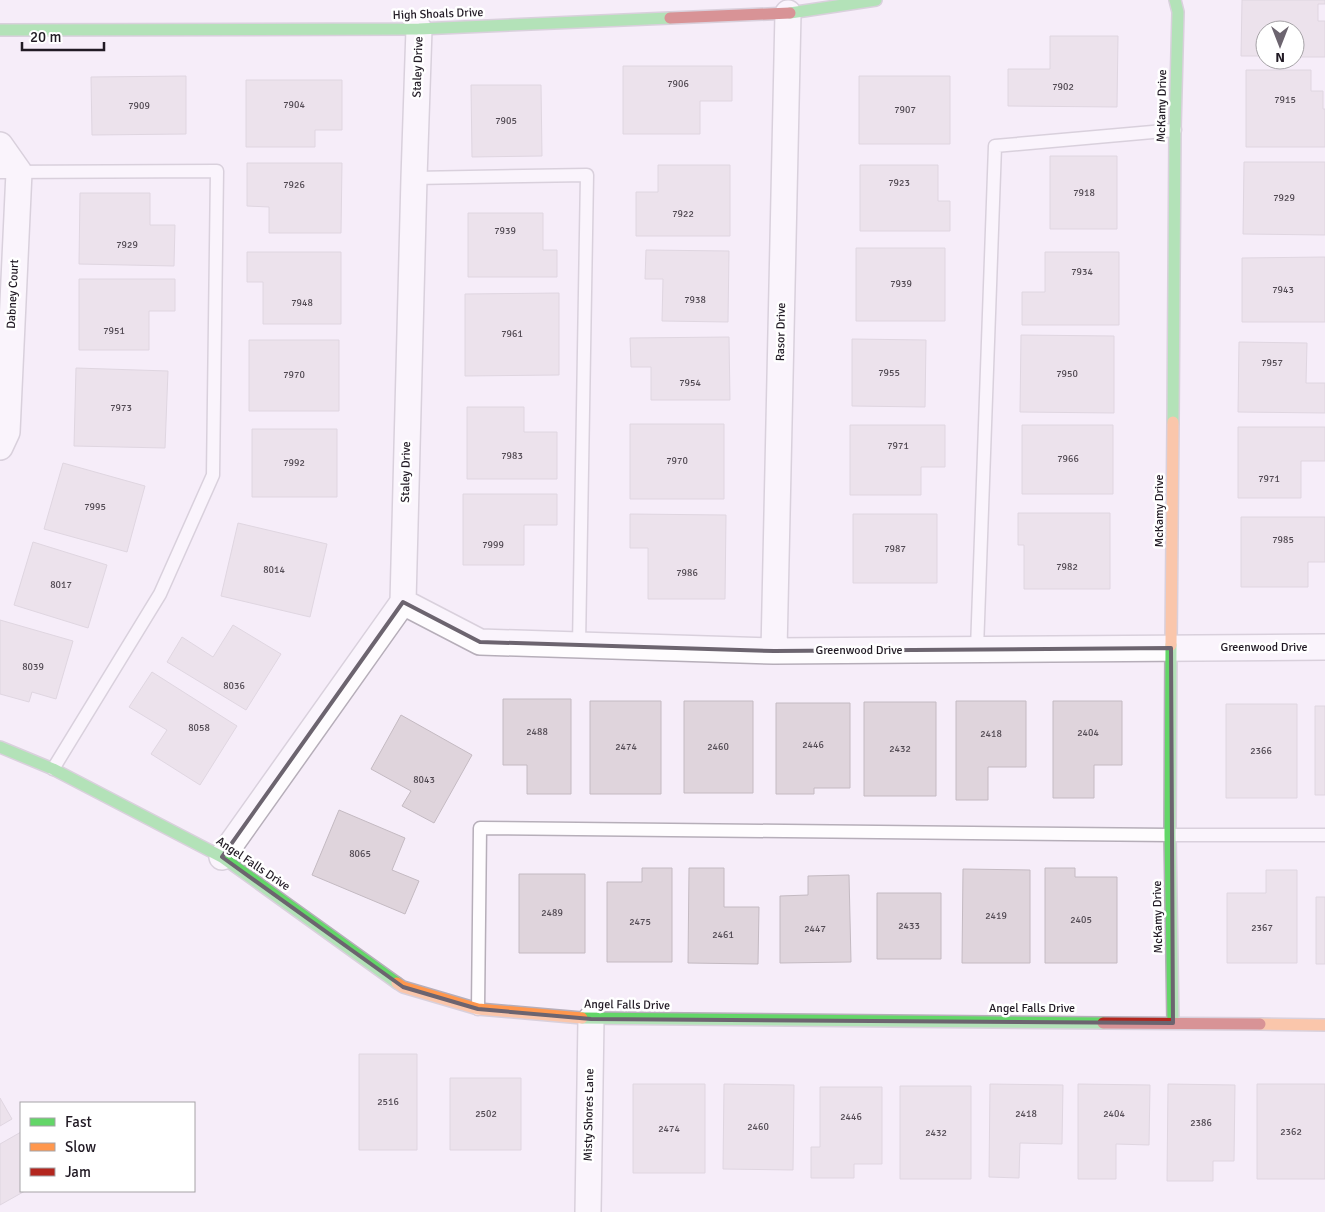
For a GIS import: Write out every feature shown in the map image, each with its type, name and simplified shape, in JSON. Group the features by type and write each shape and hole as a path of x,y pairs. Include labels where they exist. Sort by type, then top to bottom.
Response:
{"street":[{"name":"High Shoals Drive","path":"0,30 419,29 788,13 876,0"},
{"name":"McKamy Drive","path":"1173,1023 1170,835 1175,130 1178,12 1175,0"},
{"name":"Rasor Drive","path":"774,651 788,13"},
{"name":"Staley Drive","path":"403,602 419,29"},
{"path":"0,145 9,172"},
{"name":"Dabney Court","path":"0,447 7,432 9,172"},
{"name":"Greenwood Drive","path":"403,602 480,642 774,651 1325,647"},
{"path":"222,857 403,602"},
{"name":"Angel Falls Drive","path":"0,747 53,769 222,857 403,987 478,1009 591,1018 1325,1025"},
{"name":"Misty Shores Lane","path":"588,1212 591,1018"}],"lane":[{"path":"976,649 995,146 1175,130"},
{"path":"9,172 217,171 214,475 160,594 53,769"},
{"path":"414,178 587,175 579,645"},
{"path":"478,1009 480,828 1325,835"}],"highlighted area":[{"path":"403,602 480,642 774,651 1171,648 1173,1023 591,1019 478,1009 403,987 222,857"}],"building":[{"path":"1242,0 1325,0 1325,4 1318,4 1318,21 1325,21 1325,57 1305,57 1305,20 1255,20 1255,56 1241,56"},
{"path":"1050,36 1118,36 1117,107 1008,106 1008,69 1050,69"},
{"path":"623,66 732,66 732,101 700,101 700,134 623,134"},
{"path":"1246,70 1311,70 1311,91 1323,91 1325,147 1246,147"},
{"path":"186,76 186,134 92,135 91,77"},
{"path":"859,76 950,76 950,144 859,144"},
{"path":"246,80 342,80 342,130 315,130 315,147 246,147"},
{"path":"471,85 541,85 542,156 472,157"},
{"path":"1050,156 1117,156 1117,229 1050,229"},
{"path":"1244,162 1325,162 1325,235 1243,234"},
{"path":"247,163 342,163 341,233 269,233 269,207 247,206"},
{"path":"658,165 730,165 730,236 636,236 636,192 658,192"},
{"path":"860,165 938,165 938,201 950,201 950,231 860,231"},
{"path":"80,193 150,193 150,225 175,225 174,266 79,264"},
{"path":"468,213 543,213 543,250 557,250 557,277 468,277"},
{"path":"856,248 945,248 945,321 856,321"},
{"path":"646,250 729,251 728,322 662,321 663,279 645,279"},
{"path":"247,252 341,252 341,324 263,324 263,282 247,282"},
{"path":"1045,252 1119,252 1119,325 1022,325 1022,292 1045,292"},
{"path":"1325,257 1325,322 1242,322 1242,258"},
{"path":"79,279 175,279 175,311 149,311 149,350 79,350"},
{"path":"559,293 559,375 465,376 465,294"},
{"path":"1021,335 1114,336 1114,413 1020,412"},
{"path":"729,337 730,400 651,400 651,367 631,367 630,338"},
{"path":"852,339 926,340 925,407 852,406"},
{"path":"249,340 339,340 339,411 249,411"},
{"path":"1239,342 1307,343 1306,383 1325,383 1325,413 1238,412"},
{"path":"76,368 168,371 165,448 74,446"},
{"path":"467,407 524,407 524,432 557,432 557,479 467,479"},
{"path":"630,424 724,424 724,499 630,499"},
{"path":"850,425 945,425 945,467 921,467 921,495 850,495"},
{"path":"1022,425 1113,425 1113,494 1022,494"},
{"path":"1238,427 1325,427 1325,461 1301,461 1301,498 1238,498"},
{"path":"252,429 337,429 337,497 252,497"},
{"path":"63,463 145,486 127,552 44,529"},
{"path":"463,494 557,494 557,525 524,525 524,565 463,565"},
{"path":"1018,513 1110,513 1110,589 1024,589 1024,545 1018,545"},
{"path":"630,514 726,515 725,599 648,599 648,548 630,548"},
{"path":"853,514 937,514 937,583 853,583"},
{"path":"1241,517 1325,517 1325,562 1308,562 1308,587 1241,587"},
{"path":"238,523 327,544 310,617 221,596"},
{"path":"33,542 107,565 88,628 14,605"},
{"path":"0,620 73,641 56,699 32,692 29,702 0,694"},
{"path":"233,625 281,654 246,710 167,662 182,637 213,657"},
{"path":"152,672 237,726 200,785 151,754 167,730 129,707"},
{"path":"503,699 571,699 571,794 527,794 527,765 503,765"},
{"path":"590,701 661,701 661,794 590,794"},
{"path":"684,701 753,701 753,793 684,793"},
{"path":"956,701 1026,701 1026,767 988,767 988,800 956,800"},
{"path":"1053,701 1122,701 1122,765 1094,765 1094,798 1053,798"},
{"path":"864,702 936,702 936,796 864,796"},
{"path":"776,703 850,703 850,788 814,788 814,794 776,794"},
{"path":"1226,704 1297,704 1297,798 1226,798"},
{"path":"1315,706 1325,706 1325,795 1315,795"},
{"path":"401,715 472,755 434,823 402,806 411,791 371,769"},
{"path":"339,810 405,838 392,870 419,881 405,914 312,875"},
{"path":"642,868 672,868 672,962 607,962 607,882 642,882"},
{"path":"689,868 724,868 724,907 759,907 758,964 688,963"},
{"path":"1045,868 1075,868 1075,877 1117,877 1117,963 1045,963"},
{"path":"963,869 1030,870 1030,963 962,963"},
{"path":"1266,870 1297,870 1297,963 1227,963 1227,893 1266,893"},
{"path":"519,874 585,874 585,953 519,953"},
{"path":"849,875 851,962 780,963 780,896 808,895 808,876"},
{"path":"877,893 941,893 941,959 877,959"},
{"path":"1316,897 1325,897 1325,964 1316,964"},
{"path":"359,1054 417,1054 417,1150 359,1150"},
{"path":"450,1078 521,1078 521,1150 450,1150"},
{"path":"633,1084 705,1084 705,1173 633,1173"},
{"path":"724,1084 794,1085 793,1170 723,1169"},
{"path":"990,1084 1063,1085 1062,1144 1020,1143 1019,1178 989,1177"},
{"path":"1078,1084 1150,1085 1149,1145 1116,1144 1116,1179 1078,1179"},
{"path":"1168,1084 1235,1085 1234,1161 1213,1161 1213,1181 1167,1181"},
{"path":"1257,1084 1325,1084 1325,1179 1257,1179"},
{"path":"900,1086 971,1086 971,1179 900,1179"},
{"path":"820,1087 882,1087 882,1164 854,1164 854,1178 811,1178 811,1147 820,1147"},
{"path":"0,1098 12,1119 0,1126"},
{"path":"20,1133 20,1192 23,1192 0,1205 0,1144"}],"traffic: fast":[{"path":"790,13 876,0"},
{"path":"1173,422 1175,130 1178,12 1175,0"},
{"path":"0,30 419,29 670,18"},
{"path":"1171,645 1170,835 1173,1023"},
{"path":"0,747 53,769 222,857 397,983"},
{"path":"582,1018 1103,1023"}],"traffic: slow":[{"path":"1171,645 1173,422"},
{"path":"397,983 403,987 478,1009 582,1018"},
{"path":"1260,1024 1325,1025"}],"traffic: jam":[{"path":"670,18 790,13"},
{"path":"1103,1023 1260,1024"}]}
